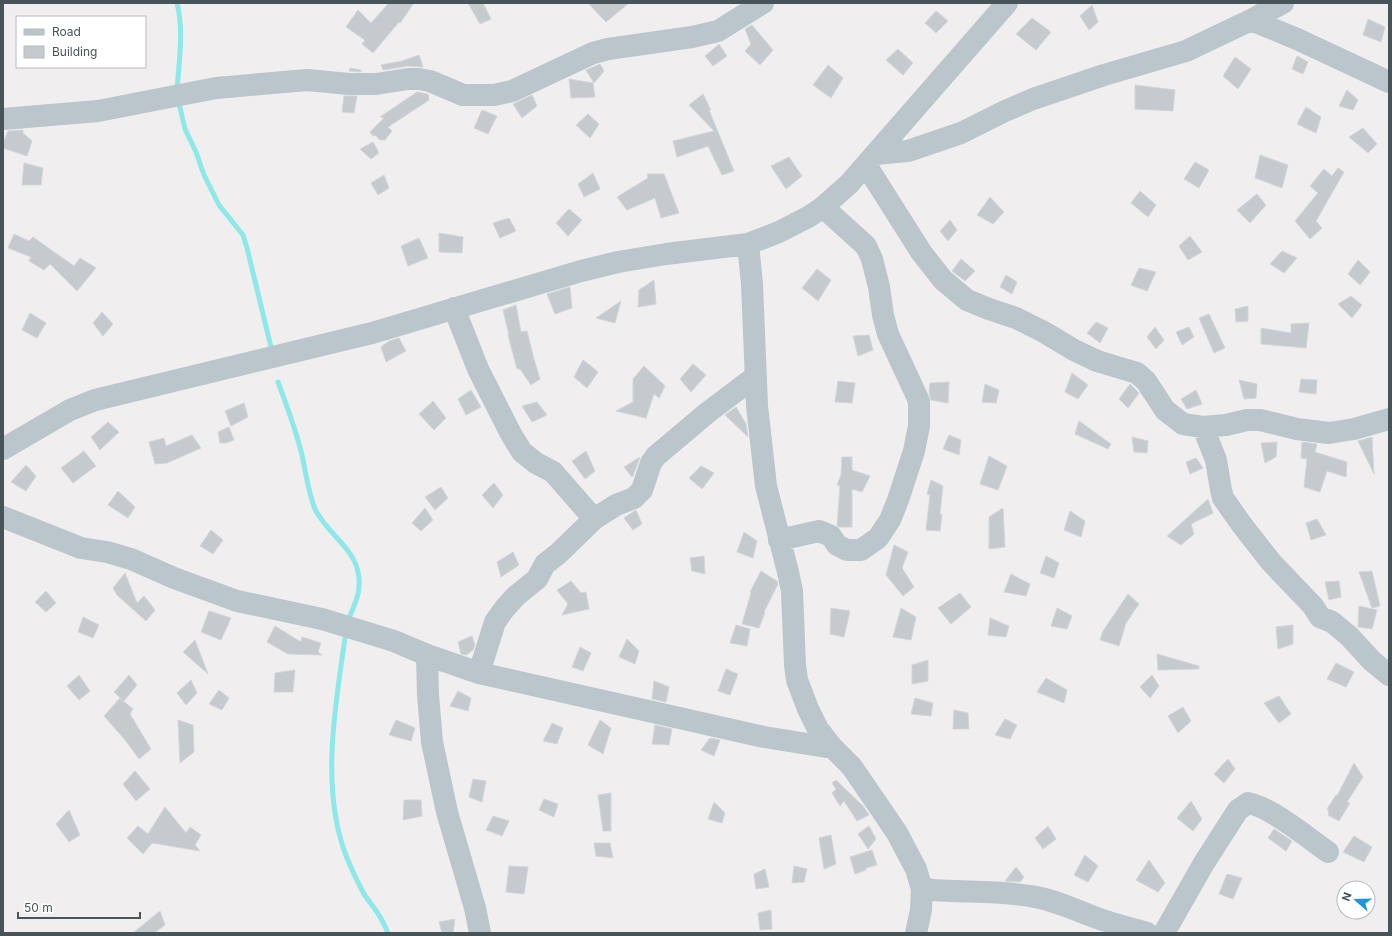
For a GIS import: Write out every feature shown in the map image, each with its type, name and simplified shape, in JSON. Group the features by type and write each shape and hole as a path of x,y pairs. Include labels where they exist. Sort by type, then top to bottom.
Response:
{"street":[{"path":"3,119 98,111 216,88 307,80 349,84 376,84 408,79 419,79 430,81 463,95 494,95 512,91 593,54 615,48 692,37 718,31 763,3"},
{"path":"3,449 70,410 95,400 372,333 581,271 618,262 666,254 748,244 779,232 810,216 823,207 849,184 1007,3"},
{"path":"870,160 908,151 961,133 1033,99 1104,75 1186,51 1284,3"},
{"path":"1251,20 1297,39 1389,82"},
{"path":"870,160 921,252 943,280 968,300 1016,318 1097,361 1137,373 1146,381 1165,410 1183,424 1203,427 1226,425 1247,420 1260,420 1297,429 1329,433 1354,429 1389,419"},
{"path":"780,540 819,531 831,536 837,545 847,550 861,550 878,538 890,520 898,500 914,451 919,426 919,401 888,334 872,259 866,246 823,207"},
{"path":"748,244 752,284 757,406 766,486 792,592 797,680 808,709 818,729 833,748 852,767 897,833 916,869 922,889 921,910 916,933"},
{"path":"454,308 478,369 511,434 522,452 553,472 594,519"},
{"path":"479,673 495,622 516,596 537,579 545,564 559,553 594,519 616,505 634,498 642,490 651,463 656,456 707,413 756,376"},
{"path":"1203,427 1216,460 1223,498 1242,525 1271,562 1313,606 1320,617 1332,622 1349,636 1372,661 1389,674"},
{"path":"3,517 81,548 107,552 131,559 174,578 237,601 322,620 394,641 427,655 479,673 764,737 833,748"},
{"path":"427,655 428,695 432,742 447,812 475,908 480,933"},
{"path":"1164,933 1204,863 1238,810 1248,803 1256,804 1285,821 1328,852"},
{"path":"922,889 944,892 1004,893 1046,899 1099,919 1147,933"}],"building":[{"path":"389,3 414,3 400,23 399,22 373,53 362,44 365,40 346,27 358,10 371,23"},
{"path":"468,3 483,3 491,19 480,24"},
{"path":"588,3 629,3 606,22"},
{"path":"1092,5 1098,22 1089,30 1080,16"},
{"path":"936,11 948,21 936,33 925,23"},
{"path":"1032,18 1051,32 1036,50 1016,34"},
{"path":"1368,19 1385,27 1381,42 1363,35"},
{"path":"752,25 773,50 760,65 745,51 751,44 745,29"},
{"path":"719,44 727,56 713,66 705,56"},
{"path":"898,49 913,63 903,75 886,60"},
{"path":"419,55 423,67 408,66 383,70 381,65 402,61"},
{"path":"1297,56 1308,62 1303,74 1292,69"},
{"path":"1235,57 1251,69 1238,89 1223,76"},
{"path":"600,64 604,71 594,83 586,70"},
{"path":"828,65 843,78 831,98 813,85"},
{"path":"350,68 361,70 361,72 349,71"},
{"path":"569,79 593,83 595,97 571,98"},
{"path":"1135,85 1175,90 1173,111 1135,109"},
{"path":"1347,90 1358,100 1353,110 1339,106"},
{"path":"417,92 428,94 429,100 388,127 392,131 385,140 380,140 375,135 373,136 370,132 384,118 380,117"},
{"path":"703,94 711,110 709,110 734,171 722,175 708,146 677,157 673,141 714,131 689,105"},
{"path":"532,95 537,106 522,118 513,104"},
{"path":"344,96 357,96 354,113 342,112"},
{"path":"1306,107 1321,117 1316,133 1297,124"},
{"path":"482,110 497,116 488,134 474,128"},
{"path":"588,114 599,124 590,138 576,125"},
{"path":"1363,128 1377,144 1368,153 1349,137"},
{"path":"23,130 23,133 32,141 27,156 3,148 3,143 8,131"},
{"path":"373,142 379,153 371,159 360,149"},
{"path":"1260,155 1288,165 1282,188 1255,178"},
{"path":"789,157 802,176 786,189 771,166"},
{"path":"1195,162 1209,170 1199,188 1184,179"},
{"path":"24,163 43,168 41,185 22,185"},
{"path":"1338,168 1344,172 1316,221 1322,228 1310,239 1295,221 1318,193 1310,186 1324,169 1332,176"},
{"path":"593,173 600,189 584,197 578,184"},
{"path":"647,174 664,174 679,213 661,218 655,198 627,210 617,197 648,178"},
{"path":"384,175 389,188 378,195 371,183"},
{"path":"1140,191 1156,205 1148,217 1131,203"},
{"path":"1257,194 1266,205 1250,223 1237,210"},
{"path":"990,197 1004,212 993,224 977,215"},
{"path":"569,209 582,220 568,236 556,223"},
{"path":"509,218 516,231 500,238 493,223"},
{"path":"950,220 957,230 948,241 940,231"},
{"path":"439,233 463,237 462,253 439,252"},
{"path":"14,234 29,241 33,237 74,266 80,258 96,268 77,291 50,264 44,270 29,261 31,257 8,248"},
{"path":"1190,236 1202,252 1188,260 1179,246"},
{"path":"419,238 428,258 408,266 401,246"},
{"path":"1282,251 1297,258 1284,273 1270,264"},
{"path":"961,259 975,271 965,281 952,271"},
{"path":"1358,260 1370,272 1360,285 1348,274"},
{"path":"1139,268 1156,272 1147,291 1131,285"},
{"path":"817,269 831,280 818,301 802,288"},
{"path":"1006,275 1017,282 1012,294 1000,287"},
{"path":"654,280 656,304 638,307 639,290"},
{"path":"570,287 572,308 555,314 547,294"},
{"path":"1351,296 1362,305 1352,318 1338,304"},
{"path":"621,301 615,323 596,318"},
{"path":"516,305 521,332 527,331 540,379 531,385 520,369 517,369 503,310"},
{"path":"1248,306 1248,321 1236,322 1235,309"},
{"path":"102,312 113,324 103,336 93,323"},
{"path":"30,313 46,323 37,338 22,330"},
{"path":"1209,314 1225,348 1214,353 1199,318"},
{"path":"1096,322 1108,328 1100,343 1087,333"},
{"path":"1309,323 1306,348 1261,344 1261,328 1291,333 1291,324"},
{"path":"1155,327 1164,340 1156,349 1147,337"},
{"path":"1189,327 1194,337 1182,345 1176,332"},
{"path":"869,335 873,350 858,356 853,336"},
{"path":"399,338 406,351 386,362 381,347 389,341"},
{"path":"583,360 598,372 587,388 574,377"},
{"path":"693,364 706,375 691,392 680,379"},
{"path":"644,366 665,386 659,398 654,394 646,418 616,411 633,402 633,379"},
{"path":"1072,373 1088,385 1078,399 1065,392"},
{"path":"1301,379 1317,380 1316,394 1299,392"},
{"path":"1239,380 1257,384 1256,398 1244,399"},
{"path":"838,381 855,383 852,403 835,402"},
{"path":"949,382 948,403 931,400 929,392 930,383"},
{"path":"985,384 999,390 996,403 982,402"},
{"path":"1130,384 1139,393 1128,408 1119,399"},
{"path":"471,390 481,407 466,415 458,399"},
{"path":"1196,390 1202,404 1187,409 1181,399"},
{"path":"433,401 446,418 434,430 419,414"},
{"path":"537,402 547,415 532,422 522,406"},
{"path":"244,403 248,417 231,426 225,411"},
{"path":"736,407 746,424 748,437 725,415"},
{"path":"1079,421 1111,444 1108,449 1075,434"},
{"path":"108,422 119,432 100,450 91,437"},
{"path":"229,427 234,440 226,443 220,443 218,432"},
{"path":"192,435 201,448 167,463 155,464 149,442 164,438 166,446"},
{"path":"949,435 961,440 959,455 943,449"},
{"path":"1132,437 1148,441 1147,453 1134,452"},
{"path":"1372,437 1374,474 1358,441"},
{"path":"1277,442 1276,457 1265,463 1261,443"},
{"path":"1302,442 1317,444 1315,452 1347,462 1346,477 1327,471 1320,492 1304,487 1307,459 1301,458"},
{"path":"84,451 96,466 73,483 61,468"},
{"path":"586,451 595,471 585,479 572,461"},
{"path":"989,456 1007,466 998,490 980,484"},
{"path":"640,457 633,476 632,477 624,467"},
{"path":"842,457 852,457 852,470 870,476 862,492 852,489 852,527 837,526 840,486 837,485 841,475"},
{"path":"1196,458 1203,468 1190,474 1186,462"},
{"path":"26,465 36,476 26,491 11,482"},
{"path":"701,466 714,473 702,489 689,478"},
{"path":"931,480 943,486 940,531 926,530 930,495 927,494"},
{"path":"494,483 503,495 493,508 482,495"},
{"path":"441,487 448,498 435,510 425,497"},
{"path":"118,491 135,507 128,518 108,505"},
{"path":"1208,499 1213,513 1191,524 1194,534 1181,545 1167,536"},
{"path":"425,508 433,520 421,531 412,523"},
{"path":"1003,508 1005,547 989,549 989,517"},
{"path":"636,510 642,524 633,530 624,518"},
{"path":"1070,511 1085,521 1081,537 1064,530"},
{"path":"1317,519 1326,535 1311,540 1306,523"},
{"path":"211,530 223,540 213,554 200,546"},
{"path":"744,532 757,541 753,558 737,552"},
{"path":"894,545 908,552 902,568 914,587 903,596 886,575"},
{"path":"513,552 519,565 501,577 497,562"},
{"path":"704,556 705,574 692,571 690,558"},
{"path":"1046,556 1059,563 1054,578 1040,573"},
{"path":"761,571 777,581 778,584 764,612 759,628 742,624 751,593 750,592"},
{"path":"1372,571 1380,606 1372,608 1359,572"},
{"path":"125,573 137,603 144,596 155,610 146,621 117,595 113,588"},
{"path":"1011,574 1030,584 1026,596 1004,592"},
{"path":"571,581 581,593 586,592 589,609 562,615 568,604 557,590"},
{"path":"1339,581 1341,597 1329,600 1325,582"},
{"path":"46,591 56,603 46,612 35,602"},
{"path":"960,593 971,607 951,624 938,608"},
{"path":"1128,594 1139,604 1126,623 1119,646 1100,640 1103,631"},
{"path":"1359,606 1377,610 1372,629 1358,627"},
{"path":"831,608 850,611 844,637 830,634"},
{"path":"901,608 916,617 911,640 893,637"},
{"path":"1057,608 1072,616 1067,629 1051,626"},
{"path":"209,611 231,618 221,640 201,632"},
{"path":"83,617 99,625 93,638 78,632"},
{"path":"990,618 1009,626 1006,637 988,635"},
{"path":"736,625 750,629 747,646 730,643"},
{"path":"1293,625 1293,644 1278,649 1276,627"},
{"path":"275,626 301,642 302,637 321,643 318,652 322,655 288,654 267,642"},
{"path":"472,636 475,645 473,650 466,655 461,654 458,642"},
{"path":"627,639 639,651 635,664 619,657"},
{"path":"195,640 208,674 183,652"},
{"path":"580,647 591,653 583,671 572,667"},
{"path":"1157,654 1199,666 1199,669 1158,670"},
{"path":"928,660 928,681 912,684 912,665"},
{"path":"1336,663 1354,672 1346,687 1327,679"},
{"path":"726,669 738,674 730,695 718,691"},
{"path":"295,670 293,692 274,692 275,673"},
{"path":"79,675 90,691 79,700 67,686"},
{"path":"129,675 137,685 124,701 114,692"},
{"path":"1152,675 1159,686 1150,698 1140,687"},
{"path":"1046,678 1067,690 1064,703 1037,692"},
{"path":"191,680 197,693 186,705 177,693"},
{"path":"654,681 669,687 666,702 652,699"},
{"path":"219,690 229,698 222,710 209,704"},
{"path":"458,691 471,698 468,711 450,706"},
{"path":"1279,696 1291,714 1279,723 1264,703"},
{"path":"120,698 133,709 130,714 151,749 139,759 126,741 104,716"},
{"path":"915,698 933,703 931,716 911,714"},
{"path":"1183,707 1191,721 1178,733 1168,716"},
{"path":"954,710 968,713 969,729 953,729"},
{"path":"1005,719 1017,725 1010,739 995,735"},
{"path":"178,720 193,725 194,752 180,763"},
{"path":"396,720 415,728 411,741 389,735"},
{"path":"600,720 611,728 603,754 588,745"},
{"path":"552,723 563,728 557,744 543,741"},
{"path":"655,725 672,729 669,745 652,744"},
{"path":"710,738 720,740 714,756 701,750"},
{"path":"1228,759 1235,769 1224,783 1214,774"},
{"path":"1354,763 1363,777 1347,802 1350,803 1339,821 1328,815 1329,812 1327,809 1336,795 1337,796"},
{"path":"135,771 150,789 136,801 123,784"},
{"path":"473,779 486,781 482,802 469,797"},
{"path":"836,780 863,806 869,815 857,821 844,801 840,806 832,793 836,789 832,783"},
{"path":"611,793 611,831 603,831 598,795"},
{"path":"544,799 558,804 554,817 539,810"},
{"path":"404,800 421,800 422,816 403,820"},
{"path":"1191,801 1202,819 1193,831 1177,818"},
{"path":"714,802 725,813 722,823 708,819"},
{"path":"165,807 186,833 190,827 201,835 195,845 200,851 152,843 143,854 127,838 138,826 148,834"},
{"path":"69,810 80,835 69,842 56,824"},
{"path":"493,816 509,821 502,836 486,830"},
{"path":"869,826 876,839 868,849 858,834"},
{"path":"1048,826 1056,839 1043,849 1035,838"},
{"path":"1274,829 1292,841 1286,851 1268,838"},
{"path":"831,835 836,864 824,869 819,838"},
{"path":"1354,836 1372,847 1364,862 1343,852"},
{"path":"594,843 610,843 613,858 596,856"},
{"path":"872,850 877,865 866,868 866,870 855,874 850,857"},
{"path":"1085,855 1098,866 1088,882 1074,875"},
{"path":"1149,860 1165,883 1158,892 1136,880"},
{"path":"509,866 528,867 524,894 506,892"},
{"path":"794,866 807,869 804,882 792,883"},
{"path":"1016,867 1024,877 1020,882 1005,881"},
{"path":"765,869 769,887 756,889 754,874"},
{"path":"1227,874 1242,878 1233,899 1219,894"},
{"path":"771,910 772,929 760,930 758,913"},
{"path":"160,911 165,925 154,933 133,933"},
{"path":"455,919 453,933 442,933 439,922"}],"waterway":[{"path":"177,3 181,35 177,90"},
{"path":"178,99 185,129 196,152 204,175 219,205 243,235 271,347"},
{"path":"278,382 297,436 315,509 325,525 349,552 357,568 359,575 359,588 349,618"},
{"path":"345,638 337,692 332,749 334,805 339,832 349,863 364,894 383,922 388,933"}]}
